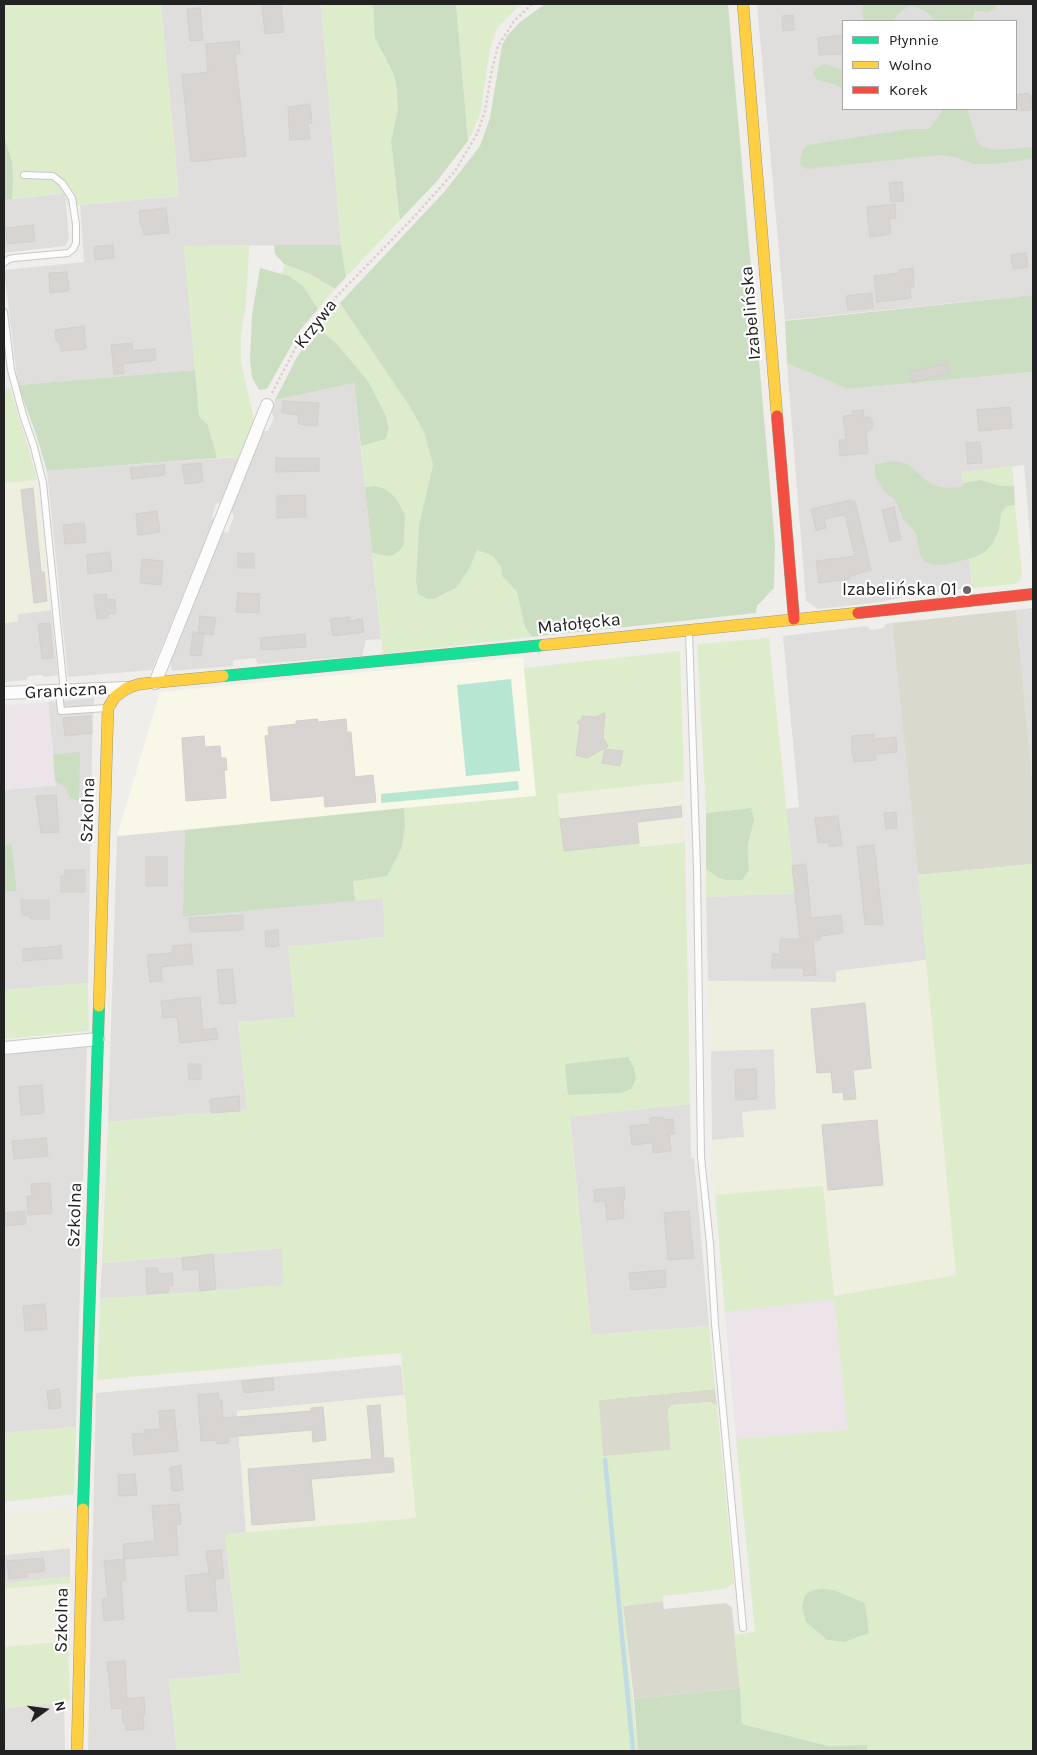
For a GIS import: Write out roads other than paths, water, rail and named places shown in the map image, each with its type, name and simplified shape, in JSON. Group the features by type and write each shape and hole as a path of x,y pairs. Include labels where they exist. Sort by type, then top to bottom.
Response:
{"street":[{"name":"Izabelińska","path":"743,4 794,620"},
{"path":"155,683 267,405"},
{"name":"Małołęcka","path":"127,688 155,683 689,631 1033,594"},
{"name":"Graniczna","path":"4,694 127,688"},
{"path":"108,708 115,697 127,688"},
{"name":"Szkolna","path":"77,1751 82,1500 108,708"},
{"path":"4,1048 98,1039"}],"lane":[{"path":"4,263 8,259 14,258 68,253 76,243 76,224 72,198 62,183 53,176 24,174"},
{"path":"4,312 11,370 43,483 62,691 61,712 108,708"},
{"path":"689,631 698,869 701,1157 743,1628"}],"waterway":[{"path":"605,1460 633,1751"}],"place":[{"name":"Izabelińska 01","path":"967,590"}]}
